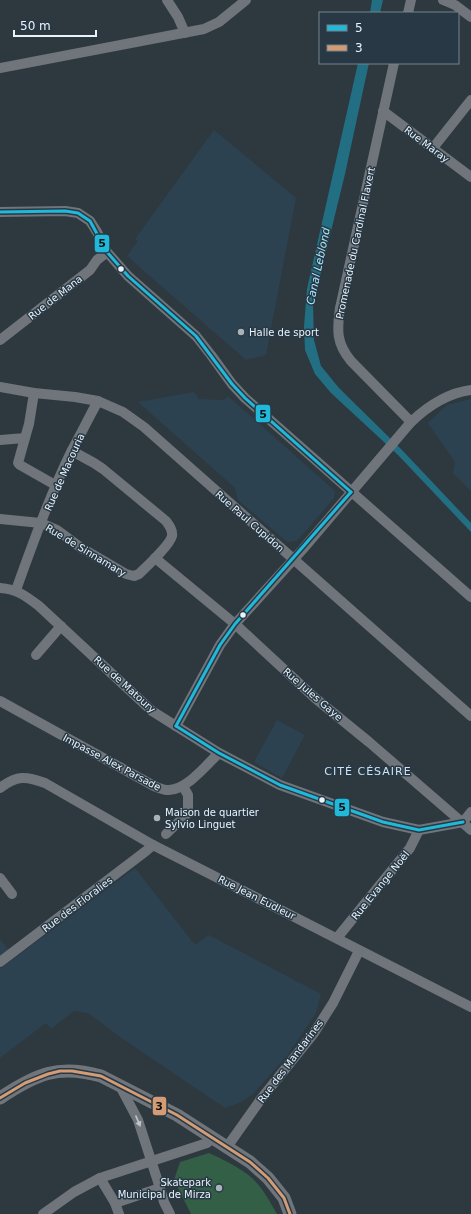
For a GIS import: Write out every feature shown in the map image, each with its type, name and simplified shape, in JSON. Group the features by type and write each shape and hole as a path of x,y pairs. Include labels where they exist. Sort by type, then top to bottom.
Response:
{"street":[{"path":"167,0 178,17 185,33"},
{"path":"0,68 196,31 219,22 246,0"},
{"path":"408,12 411,0"},
{"path":"443,0 455,5 471,17"},
{"name":"Promenade du Cardinal Flavert","path":"394,64 340,308 338,333 346,355 411,422"},
{"path":"433,148 471,100"},
{"name":"Rue Maray","path":"383,111 471,177"},
{"path":"0,212 65,211 78,213 90,221 107,252 128,276 196,336 232,384 245,398 471,597"},
{"name":"Rue de Mana","path":"0,340 90,270 97,260 107,252"},
{"name":"Rue Paul Cupidon","path":"0,387 98,401 123,412 144,427 471,716"},
{"path":"176,726 220,645 236,624 411,422 437,401 450,395 471,390"},
{"path":"34,393 29,424 18,463 57,486"},
{"name":"Rue de Macouria","path":"16,590 41,523 72,451 98,401"},
{"path":"0,440 25,438"},
{"name":"Rue de Sinnamary","path":"0,519 41,523 57,530 129,576 136,576 139,574 155,558 171,538 171,529 166,521 103,469 72,451"},
{"name":"Rue Jules Gaye","path":"155,558 236,624 315,698 369,742 471,830"},
{"name":"Rue de Matoury","path":"0,588 16,590 39,606 152,711 219,753 280,785 383,822 420,830 463,822"},
{"path":"36,655 61,626"},
{"name":"Impasse Alex Parsade","path":"0,701 160,789 174,789 190,782 219,753"},
{"name":"Rue Jean Eudleur","path":"0,788 19,778 31,778 45,783 153,845 471,1007"},
{"path":"166,834 188,813 188,795 183,786"},
{"path":"463,822 471,812"},
{"name":"Rue Evange Noël","path":"337,938 410,848 420,830"},
{"name":"Rue des Floralies","path":"0,962 153,845"},
{"path":"0,878 12,894"},
{"name":"Rue des Mandarines","path":"227,1147 262,1099 314,1033 333,1003 359,951"},
{"path":"0,1098 21,1084 38,1076 57,1071 72,1071 101,1076 177,1115 250,1162 268,1178 284,1198 290,1214"},
{"path":"120,1086 138,1120 164,1202 170,1214"},
{"path":"43,1214 74,1192 100,1178 207,1143 212,1138"},
{"path":"100,1178 115,1203 119,1214"},
{"path":"115,1203 160,1188"}],"shaded area":[{"path":"214,130 296,198 266,355 246,360 127,256 138,241 135,239"},
{"path":"194,392 199,399 224,400 228,396 335,491 334,498 297,541 287,542 238,500 235,488 138,402"},
{"path":"471,399 471,491 453,473 455,462 428,423 447,405"},
{"path":"277,720 305,735 282,778 254,762"},
{"path":"135,868 195,945 209,935 321,994 316,1013 287,1056 252,1095 239,1103 225,1108 120,1037 88,1013 74,1011 51,1029 46,1023 0,1058 0,969"},
{"path":"0,939 10,952 0,959"}],"green space":[{"name":"Skatepark Municipal de Mirza","path":"209,1153 233,1165 250,1176 264,1192 277,1214 191,1214 174,1180 180,1162"}],"water":[{"path":"372,0 383,0 380,12 370,12"},
{"name":"Canal Leblond","path":"358,64 369,64 345,174 313,305 314,340 321,366 339,388 402,450 471,523 471,532 398,455 331,393 315,374 305,350 304,326 307,289"}],"transit line":[{"name":"5","path":"0,212 65,211 78,213 90,221 107,252 128,276 196,336 232,384 245,398 351,492"},
{"name":"5","path":"176,726 220,645 235,624 351,492"},
{"name":"5","path":"176,726 219,753 280,785 383,822 419,830 463,822"},
{"name":"3","path":"0,1098 25,1083 60,1071 72,1071 101,1076 177,1115 250,1162 268,1178 284,1198 290,1214"}],"place":[{"name":"Halle de sport","path":"241,332"},
{"name":"Maison de quartier Sylvio Linguet","path":"157,818"},
{"name":"Skatepark Municipal de Mirza","path":"219,1188"}],"district":[{"name":"CITÉ CÉSAIRE","path":"368,771"}]}
